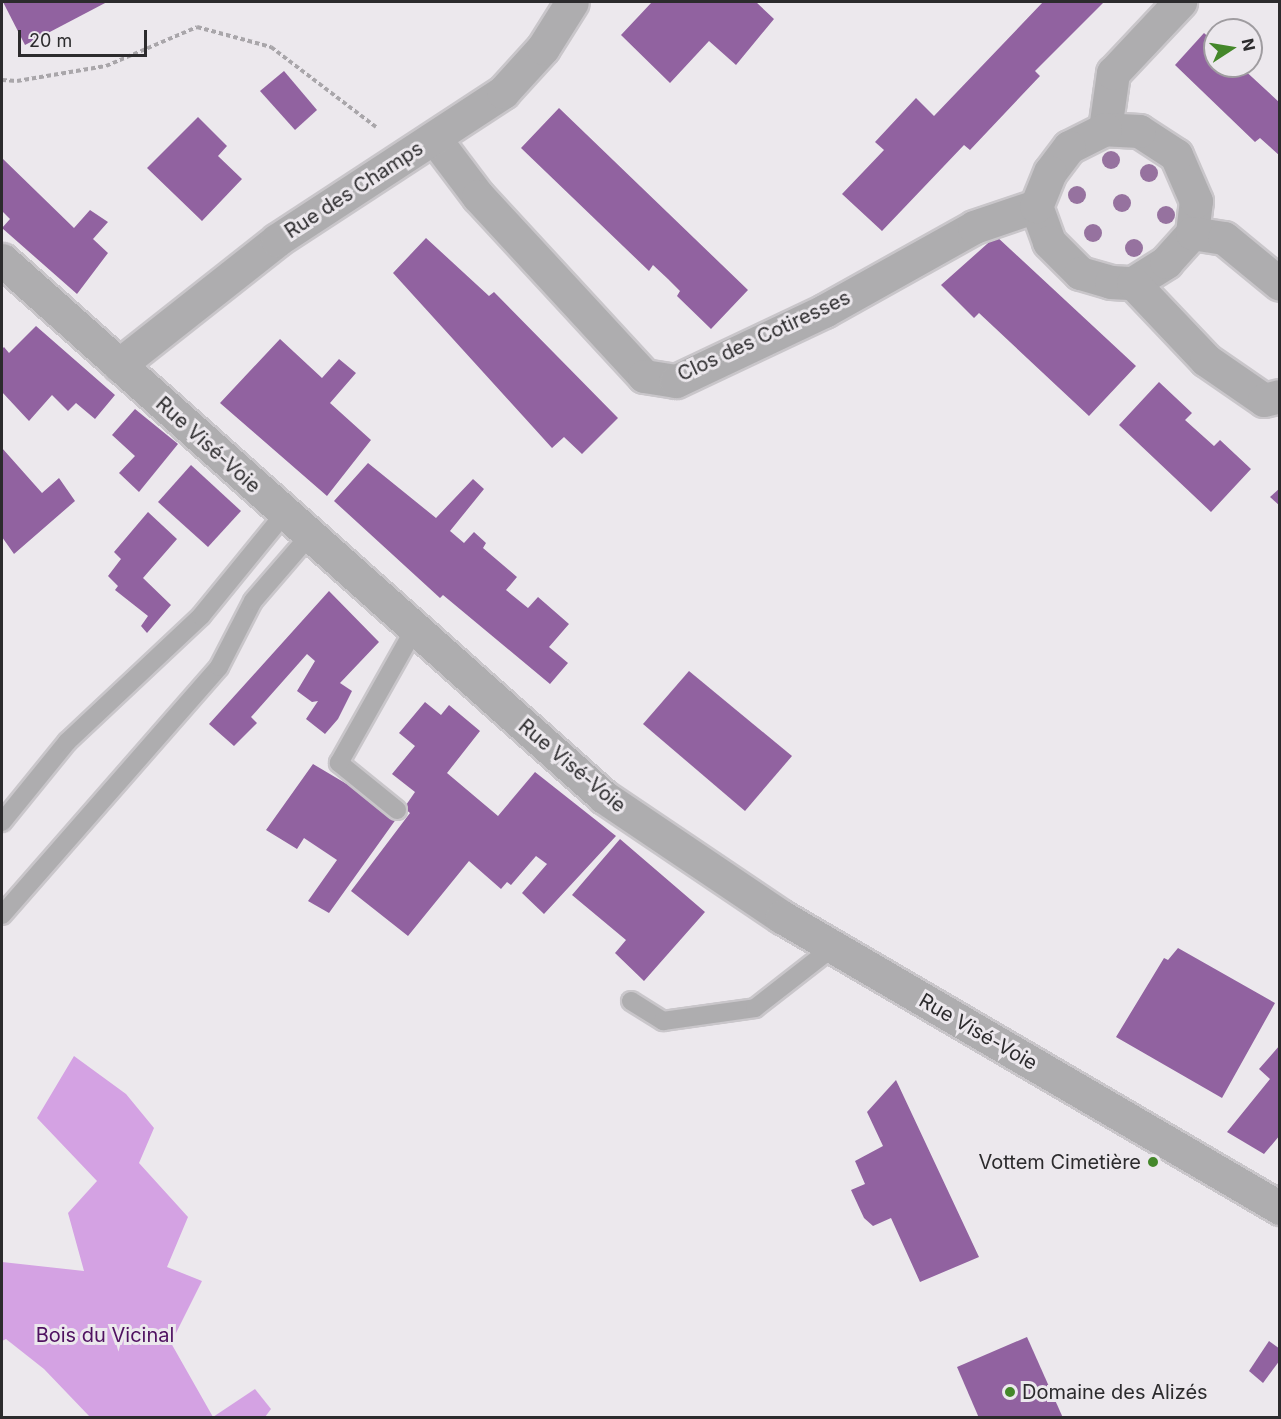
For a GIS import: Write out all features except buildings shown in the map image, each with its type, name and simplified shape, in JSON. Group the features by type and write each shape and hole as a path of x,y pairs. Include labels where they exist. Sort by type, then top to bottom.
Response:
{"street":[{"name":"Rue des Champs","path":"119,365 277,240 502,92 543,48 572,2"},
{"path":"1105,129 1113,73 1180,2"},
{"path":"1105,129 1139,131 1176,155 1196,201 1192,233 1166,262 1133,283 1111,282 1080,273 1049,242 1036,206 1050,172 1069,147 1105,129"},
{"name":"Clos des Cotiresses","path":"420,146 478,196 644,376 676,381 824,311 974,227 1036,206"},
{"path":"1192,233 1224,238 1280,284"},
{"name":"Rue Visé-Voie","path":"2,260 604,797 782,917 1280,1208"},
{"path":"1133,283 1206,360 1264,400 1280,396"}],"lane":[{"path":"2,822 67,742 201,616 285,513"},
{"path":"2,915 219,667 253,601 310,535"},
{"path":"397,810 339,763 415,628"},
{"path":"631,1001 663,1021 755,1008 833,947"}],"path":[{"path":"2,80 17,81 106,66 197,27 271,47 420,146"}],"green space":[{"name":"Bois du Vicinal","path":"74,1056 126,1094 154,1128 139,1163 188,1217 167,1267 202,1281 171,1343 213,1417 90,1417 44,1369 6,1339 2,1341 2,1262 84,1271 68,1213 97,1181 37,1118"},
{"path":"255,1389 271,1409 265,1417 213,1417"}],"place":[{"name":"Vottem Cimetière","path":"1153,1162"},
{"name":"Domaine des Alizés","path":"1010,1392"}]}
